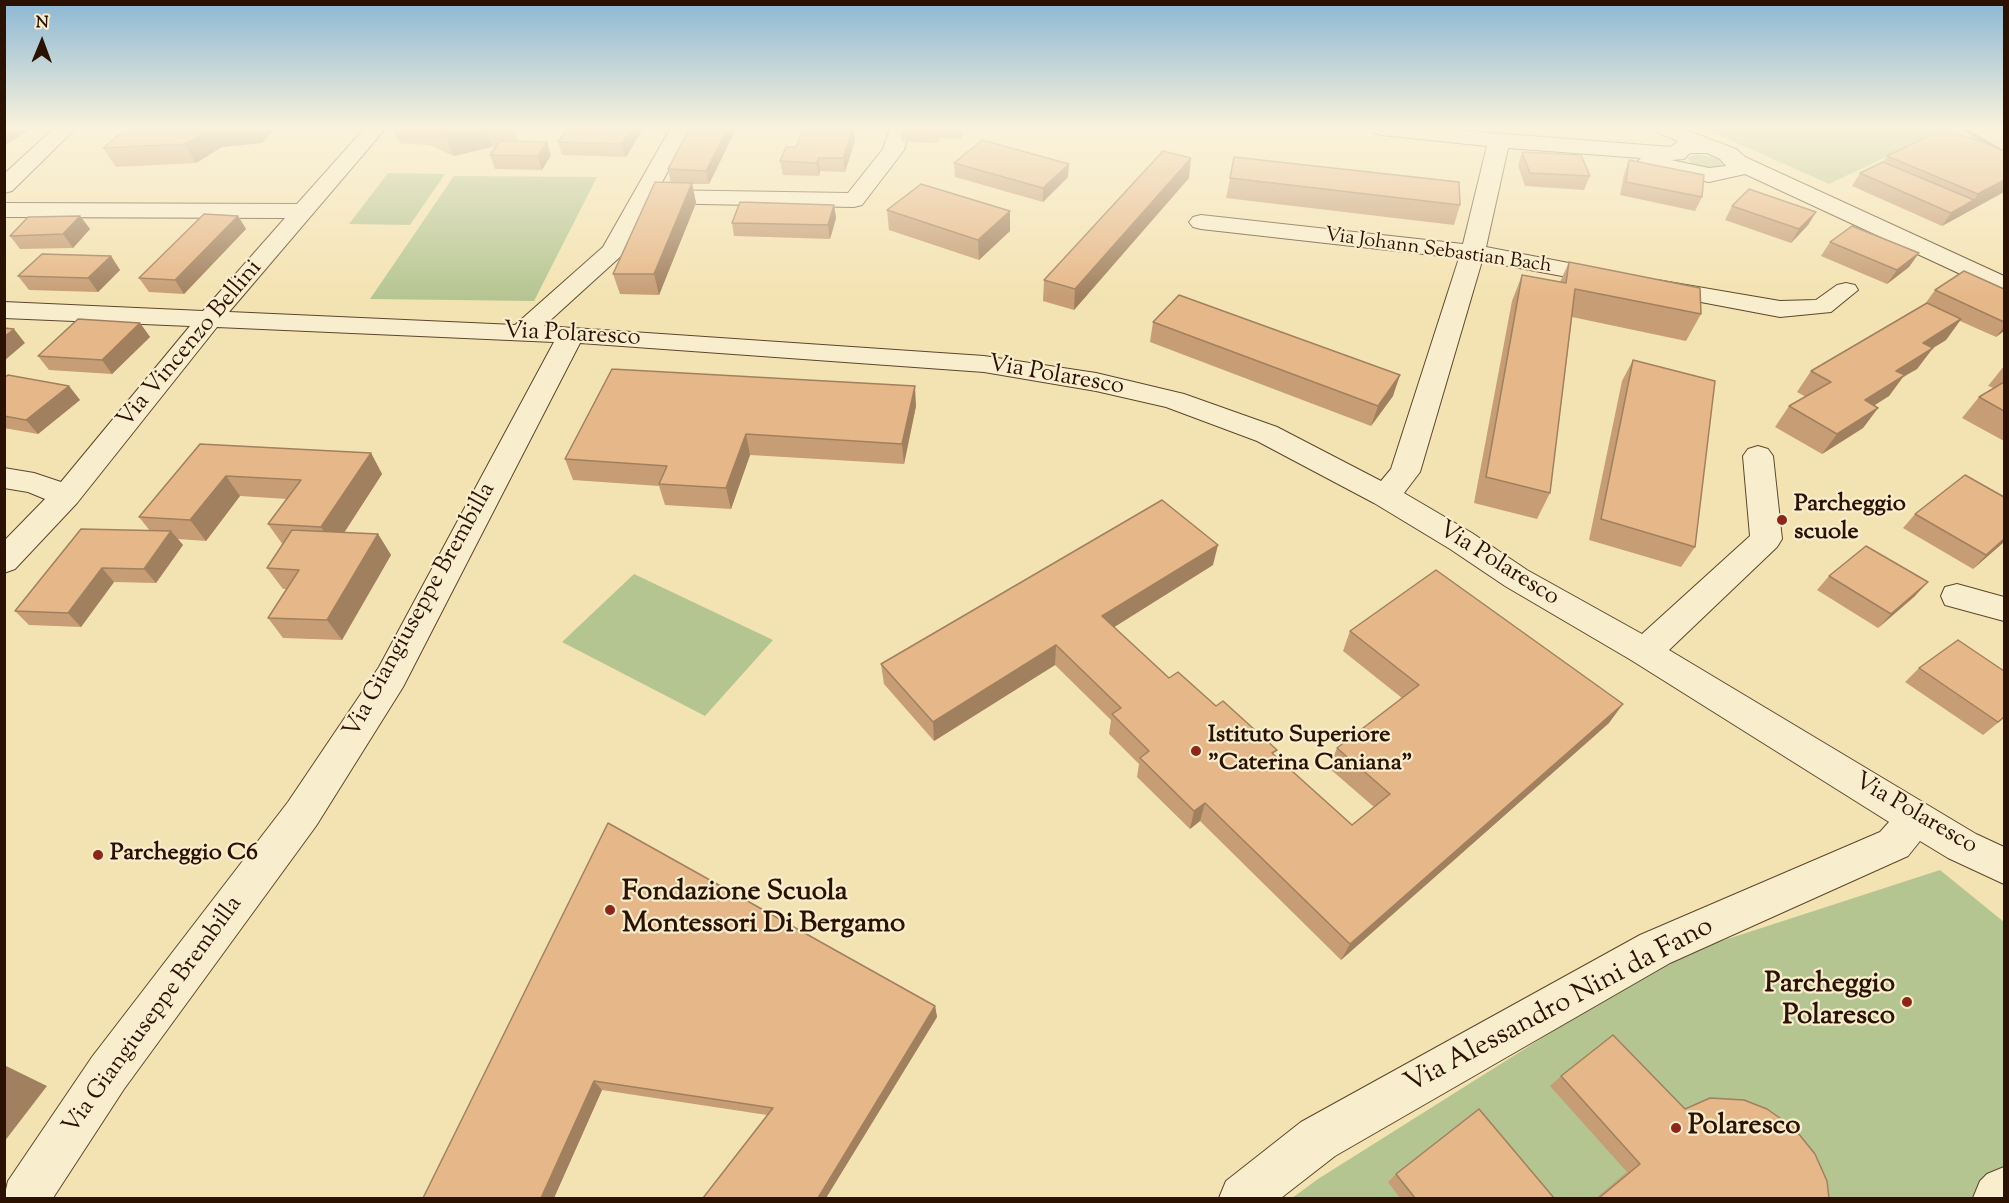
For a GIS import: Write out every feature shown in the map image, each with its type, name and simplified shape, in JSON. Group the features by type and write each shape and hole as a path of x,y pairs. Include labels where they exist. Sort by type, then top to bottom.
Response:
{"street":[{"name":"Via Vincenzo Bellini","path":"4,561 66,496 208,321 326,185"},
{"path":"520,334 613,251 650,185"},
{"path":"644,196 854,200 866,185"},
{"path":"1385,496 1405,472 1495,185"},
{"path":"1774,185 1839,210 2004,285"},
{"path":"4,210 304,210"},
{"name":"Via Johann Sebastian Bach","path":"1202,222 1473,252 1780,309 1822,306 1846,290"},
{"name":"Via Polaresco","path":"4,310 208,321 571,335 984,364 1096,382 1174,400 1267,434 1385,496 1461,541 1516,578 1643,651 1962,846 1998,861"},
{"name":"Via Giangiuseppe Brembilla","path":"25,1198 108,1073 302,814 391,677 571,335"},
{"path":"1643,651 1657,641 1766,539 1758,456"},
{"path":"4,478 34,483 66,496"},
{"path":"1957,596 2004,609"},
{"name":"Via Alessandro Nini da Fano","path":"1243,1198 1318,1139 1655,949 1894,844 1917,817"},
{"path":"1998,1198 2004,1191"}],"green space":[{"path":"379,185 437,185 410,225 349,224"},
{"path":"448,185 593,185 534,301 370,299"},
{"path":"634,574 773,640 705,716 562,642"},
{"path":"1940,870 2004,922 2004,1198 1292,1198 1318,1179 1669,958"}],"building":[{"path":"654,185 691,185 654,274 613,274"},
{"path":"920,185 925,185 1010,211 978,240 887,210"},
{"path":"1132,185 1167,185 1075,289 1044,280"},
{"path":"1291,185 1459,185 1460,205"},
{"path":"1642,185 1703,185 1702,197"},
{"path":"1888,185 1938,185 1974,200 1951,213"},
{"path":"1957,185 1994,185 1978,194"},
{"path":"1749,189 1816,212 1799,229 1732,206"},
{"path":"740,202 834,205 828,225 732,223"},
{"path":"204,214 238,216 175,280 139,278"},
{"path":"80,216 63,234 10,236 28,217"},
{"path":"1852,226 1919,253 1897,270 1830,242"},
{"path":"42,254 111,256 88,278 18,276"},
{"path":"1569,262 1700,288 1701,314 1575,289 1550,493 1486,477 1522,275 1566,283"},
{"path":"1964,271 2004,289 2004,322 1935,290"},
{"path":"1179,295 1400,375 1378,406 1153,322"},
{"path":"1927,303 1961,319 1923,343 1933,348 1896,371 1905,375 1865,400 1878,408 1837,434 1789,406 1831,382 1811,371"},
{"path":"78,319 140,323 102,360 38,356"},
{"path":"4,328 14,329 4,337"},
{"path":"1633,360 1715,381 1695,547 1601,519"},
{"path":"612,369 915,386 902,444 746,434 726,488 659,484 667,466 565,459"},
{"path":"8,375 69,386 26,420 4,416 4,378"},
{"path":"2004,382 2004,411 1979,397"},
{"path":"200,444 371,453 321,527 268,524 301,480 226,476 190,520 139,517"},
{"path":"1965,475 2004,497 2004,539 1986,555 1915,514"},
{"path":"1162,500 1218,545 1102,616 1169,678 1178,672 1216,706 1223,701 1277,750 1272,753 1352,825 1390,794 1337,748 1419,685 1350,631 1436,570 1623,704 1350,944 1205,803 1194,811 1140,758 1149,751 1112,714 1121,708 1056,645 933,722 881,664"},
{"path":"81,529 171,531 144,569 102,568 68,613 15,611"},
{"path":"292,530 378,534 327,620 268,618 299,570 267,568"},
{"path":"1866,546 1928,582 1891,614 1829,576"},
{"path":"1958,640 2004,671 2004,717 1998,722 1919,668"},
{"path":"608,823 935,1006 818,1198 703,1198 773,1108 594,1081 541,1198 423,1198"},
{"name":"Polaresco","path":"1613,1035 1685,1109 1710,1098 1744,1100 1767,1109 1794,1128 1815,1154 1827,1181 1829,1198 1599,1198 1640,1164 1561,1076"},
{"path":"1479,1109 1554,1198 1415,1198 1396,1174"}],"place":[{"name":"Parcheggio scuole","path":"1782,520"},
{"name":"Istituto Superiore \"Caterina Caniana\"","path":"1196,751"},
{"name":"Parcheggio C6","path":"98,855"},
{"name":"Fondazione Scuola Montessori Di Bergamo","path":"610,910"},
{"name":"Parcheggio Polaresco","path":"1907,1002"},
{"name":"Polaresco","path":"1676,1128"}]}
